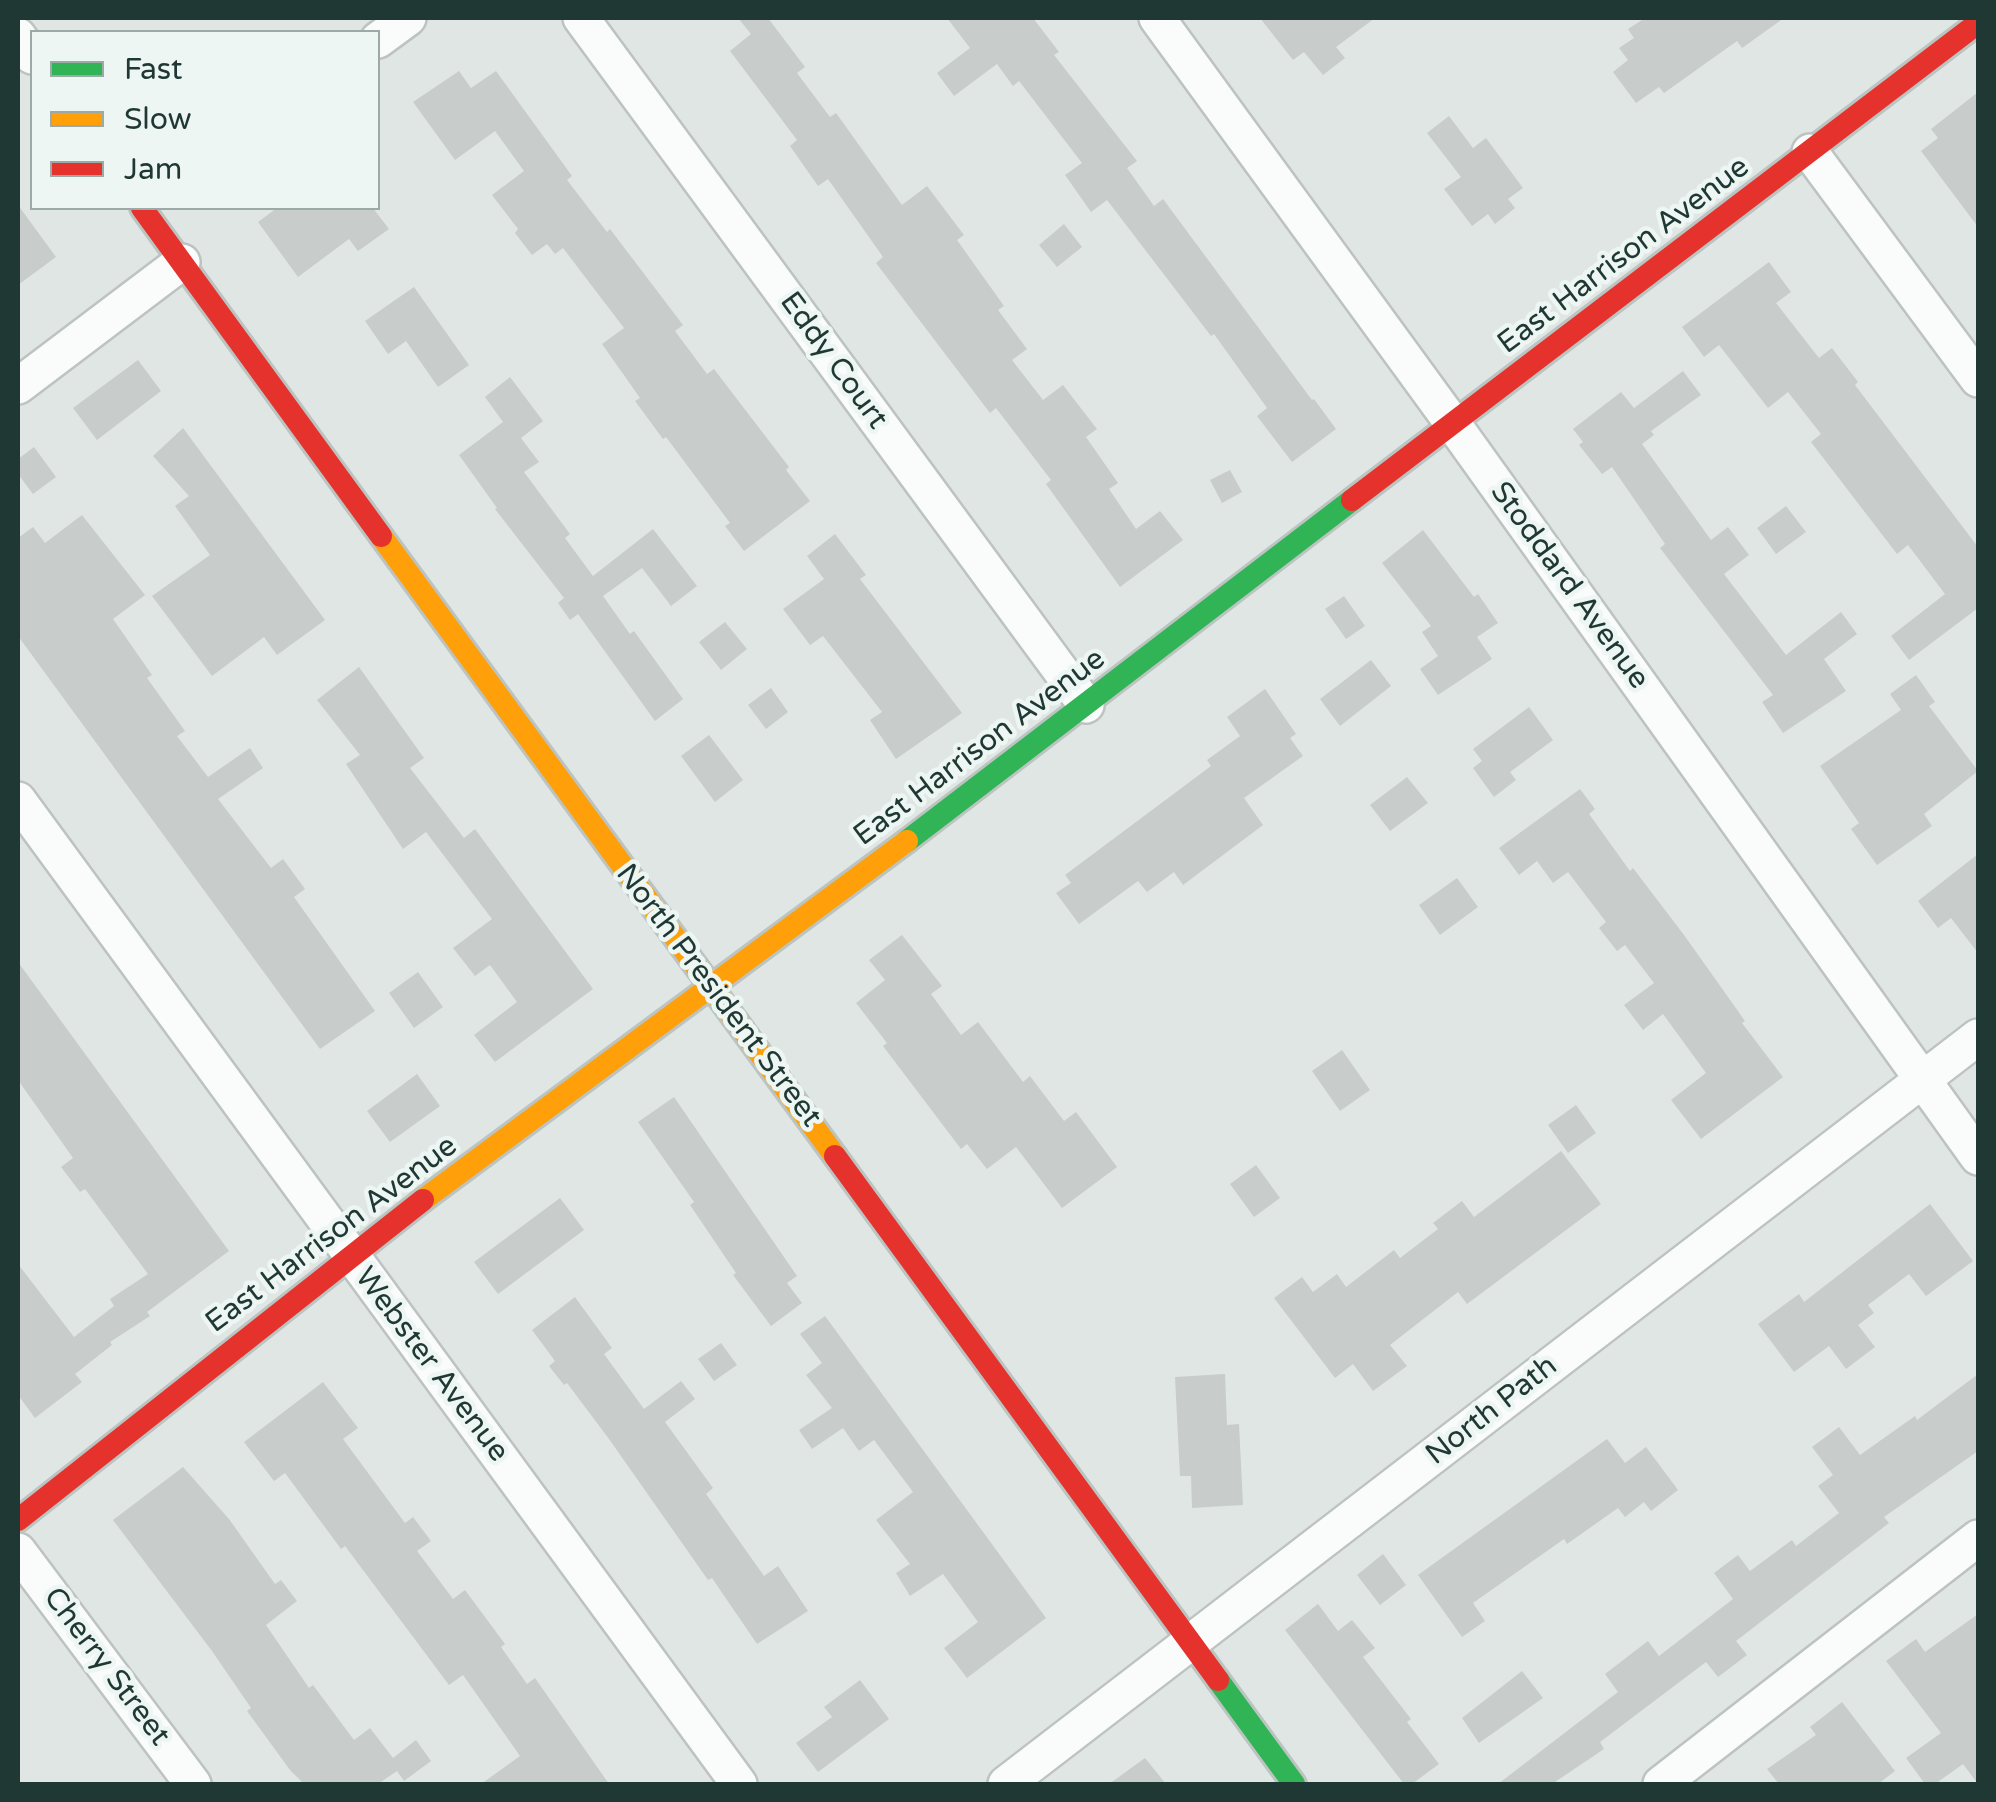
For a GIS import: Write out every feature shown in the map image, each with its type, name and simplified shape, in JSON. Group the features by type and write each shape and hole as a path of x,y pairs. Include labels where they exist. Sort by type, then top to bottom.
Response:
{"street":[{"path":"380,39 408,18"},
{"name":"Eddy Court","path":"581,18 1086,704"},
{"name":"Stoddard Avenue","path":"1157,18 1978,1157"},
{"name":"East Harrison Avenue","path":"18,1520 173,1395 647,1031 1086,704 1978,24"},
{"path":"1810,152 1978,380"},
{"name":"North President Street","path":"149,210 182,262 1294,1784"},
{"path":"18,386 182,262"},
{"name":"Webster Avenue","path":"18,800 739,1784"},
{"name":"North Path","path":"1006,1784 1978,1037"},
{"path":"1662,1784 1978,1538"},
{"name":"Cherry Street","path":"18,1551 193,1784"}],"building":[{"path":"738,18 768,18 805,67 797,73 830,117 836,113 902,205 927,186 964,235 957,240 1004,306 998,310 1027,349 1012,360 1043,400 1063,385 1097,429 1086,437 1118,483 1109,489 1136,529 1160,511 1183,540 1120,587 1046,484 1051,480 996,408 990,413 876,263 883,257 828,179 818,186 790,146 797,140 730,51 751,34"},
{"path":"947,18 1033,18 1059,52 1054,55 1137,161 1127,168 1154,206 1163,199 1336,429 1292,462 1257,416 1267,408 1214,334 1211,336 1107,200 1091,212 1065,175 1082,163 1019,81 1013,86 997,64 954,96 937,73 970,48"},
{"path":"1260,18 1375,18 1336,47 1345,58 1323,75 1304,52 1293,60"},
{"path":"1645,18 1784,18 1742,48 1737,41 1664,93 1659,87 1636,103 1613,72 1628,60 1619,48 1634,38 1628,29"},
{"path":"459,71 471,88 496,71 572,176 567,180 683,325 675,331 707,374 714,369 789,467 786,470 810,501 744,551 725,526 730,523 635,401 640,398 602,344 624,328 563,248 555,254 547,244 532,255 492,195 524,171 495,131 455,160 413,102"},
{"path":"1978,92 1978,227 1921,151 1938,138 1931,129"},
{"path":"1449,116 1473,148 1486,138 1523,188 1508,199 1515,208 1495,224 1488,214 1472,226 1444,189 1461,177 1427,133"},
{"path":"18,205 56,257 18,285"},
{"path":"274,210 375,210 389,229 358,251 349,239 298,277 258,222"},
{"path":"1064,224 1082,247 1057,267 1039,245"},
{"path":"1769,262 1791,292 1776,303 1819,358 1832,348 1858,382 1855,385 1978,547 1978,608 1909,660 1891,636 1945,594 1908,545 1897,554 1811,442 1821,434 1788,392 1768,408 1719,345 1704,357 1682,327"},
{"path":"414,287 469,365 438,387 406,341 388,354 365,321"},
{"path":"138,360 161,391 97,440 73,408"},
{"path":"1683,371 1701,395 1651,431 1654,435 1642,444 1711,540 1728,527 1749,555 1724,574 1786,655 1841,612 1857,634 1824,659 1846,691 1783,733 1762,702 1773,695 1660,548 1665,544 1612,467 1602,474 1579,445 1583,442 1573,429 1621,392 1634,408"},
{"path":"510,377 543,421 521,438 539,462 524,472 570,534 565,538 593,576 653,529 697,586 671,606 642,568 603,596 630,634 634,631 683,699 655,721 578,614 570,620 558,603 564,598 459,455 503,422 485,397"},
{"path":"183,428 325,620 277,655 264,637 212,676 152,596 210,555 175,506 189,496 153,456"},
{"path":"34,447 56,477 33,494 18,474 18,459"},
{"path":"1230,470 1242,492 1222,503 1210,480"},
{"path":"1786,506 1806,532 1776,554 1757,528"},
{"path":"82,515 145,595 113,619 152,675 147,678 185,731 177,736 208,777 250,748 263,768 218,799 271,868 283,859 305,889 294,897 375,1011 320,1049 18,636 18,538 33,527 45,543"},
{"path":"1423,530 1498,623 1477,637 1492,659 1438,695 1420,669 1438,656 1422,632 1431,626 1382,563"},
{"path":"835,534 866,575 860,579 962,713 896,759 870,720 882,712 823,636 810,645 783,609 824,579 807,556"},
{"path":"1344,596 1365,626 1346,639 1325,609"},
{"path":"725,622 747,649 721,670 699,642"},
{"path":"1371,660 1391,686 1340,726 1320,699"},
{"path":"359,667 424,758 410,768 464,838 475,829 593,989 495,1062 474,1035 517,1002 490,965 475,976 453,948 492,919 426,832 403,849 346,764 360,755 317,700"},
{"path":"1916,675 1935,702 1929,706 1978,771 1924,814 1932,826 1877,865 1851,829 1859,823 1820,766 1901,710 1890,694"},
{"path":"771,688 788,712 766,729 748,705"},
{"path":"1265,689 1296,734 1290,738 1303,756 1244,798 1263,825 1183,885 1174,872 1147,892 1138,881 1079,924 1056,893 1071,883 1065,875 1211,766 1207,760 1240,736 1227,717"},
{"path":"1529,707 1553,740 1510,772 1516,780 1494,797 1473,768 1482,761 1473,749"},
{"path":"709,735 743,780 715,802 681,756"},
{"path":"1407,777 1428,803 1390,831 1370,805"},
{"path":"1580,789 1595,809 1589,814 1684,935 1783,1077 1701,1139 1671,1100 1706,1073 1663,1014 1643,1030 1624,1005 1654,983 1625,945 1617,951 1599,928 1606,922 1568,872 1553,883 1537,861 1519,875 1499,848"},
{"path":"1978,854 1978,953 1951,918 1938,928 1918,901"},
{"path":"1457,878 1478,907 1440,935 1419,905"},
{"path":"902,935 942,986 931,994 961,1035 978,1022 1023,1082 1030,1076 1064,1121 1076,1112 1117,1167 1062,1208 1016,1147 987,1169 967,1144 961,1149 883,1046 887,1043 856,1003 885,980 869,960"},
{"path":"18,962 229,1251 147,1312 150,1316 110,1342 112,1345 75,1374 82,1382 35,1418 18,1395 18,1264 74,1337 114,1306 110,1299 148,1274 85,1189 80,1192 61,1167 73,1158 18,1080"},
{"path":"418,972 443,1007 414,1028 389,993"},
{"path":"1342,1050 1370,1090 1340,1111 1312,1071"},
{"path":"417,1074 440,1106 390,1142 367,1111"},
{"path":"674,1097 797,1276 787,1283 802,1303 771,1326 733,1275 736,1273 690,1205 694,1202 638,1122"},
{"path":"1576,1105 1596,1133 1568,1153 1548,1125"},
{"path":"1561,1151 1601,1204 1467,1304 1458,1292 1390,1345 1407,1366 1373,1391 1353,1364 1335,1378 1274,1298 1302,1277 1313,1292 1337,1274 1346,1287 1394,1250 1400,1258 1438,1229 1433,1223 1462,1201 1474,1217"},
{"path":"1256,1165 1280,1198 1254,1217 1230,1184"},
{"path":"560,1198 584,1230 498,1294 474,1262"},
{"path":"1930,1204 1973,1261 1926,1296 1909,1274 1868,1305 1874,1313 1858,1325 1875,1347 1846,1369 1829,1346 1794,1372 1758,1324 1799,1294 1804,1302"},
{"path":"575,1297 612,1348 604,1354 644,1409 681,1381 695,1399 665,1422 713,1488 706,1494 764,1576 778,1566 808,1611 757,1644 609,1439 567,1383 564,1385 549,1366 555,1361 532,1330"},
{"path":"825,1316 1046,1618 967,1678 944,1648 978,1622 943,1574 910,1596 896,1573 910,1564 876,1520 913,1492 874,1440 859,1451 843,1428 812,1449 799,1430 832,1408 806,1375 822,1363 800,1334"},
{"path":"721,1343 737,1365 714,1381 698,1359"},
{"path":"1225,1374 1227,1425 1239,1424 1243,1505 1192,1508 1191,1476 1180,1476 1175,1377"},
{"path":"1978,1374 1978,1451 1884,1517 1889,1523 1736,1641 1747,1655 1718,1677 1706,1662 1600,1742 1604,1749 1552,1784 1498,1784 1618,1692 1605,1674 1648,1641 1659,1656 1733,1599 1714,1573 1738,1555 1750,1571 1792,1540 1796,1546 1839,1513 1818,1486 1833,1475 1812,1447 1839,1427 1860,1455 1915,1416 1917,1420"},
{"path":"323,1382 358,1428 343,1439 405,1523 413,1517 431,1541 417,1551 453,1599 465,1590 505,1644 501,1647 527,1684 535,1678 609,1784 481,1784 520,1756 463,1675 449,1685 285,1473 274,1481 244,1442"},
{"path":"1607,1439 1625,1463 1646,1447 1678,1490 1651,1511 1644,1502 1625,1517 1618,1508 1567,1544 1564,1539 1473,1603 1485,1621 1462,1637 1418,1575"},
{"path":"183,1467 229,1519 275,1584 281,1580 297,1601 266,1625 309,1688 313,1685 354,1740 370,1728 393,1758 416,1740 431,1761 404,1781 397,1771 378,1784 304,1784 290,1770 247,1711 251,1708 212,1651 113,1520"},
{"path":"1383,1554 1406,1585 1380,1605 1357,1575"},
{"path":"1318,1604 1338,1631 1352,1620 1375,1648 1363,1657 1411,1719 1407,1722 1439,1764 1412,1784 1404,1784 1285,1630"},
{"path":"1978,1614 1978,1784 1963,1764 1935,1784 1925,1784 1906,1758 1941,1733 1886,1661 1916,1639 1925,1652"},
{"path":"1522,1671 1543,1698 1479,1743 1462,1718"},
{"path":"860,1680 889,1719 818,1772 796,1743 832,1717 824,1707"},
{"path":"1842,1702 1895,1771 1878,1784 1779,1784 1767,1769 1816,1735 1810,1727"},
{"path":"1145,1758 1166,1784 1109,1784"}],"traffic: fast":[{"path":"907,841 1352,500"},
{"path":"1218,1680 1294,1784"}],"traffic: slow":[{"path":"381,536 835,1156"},
{"path":"423,1200 907,841"}],"traffic: jam":[{"path":"1352,500 1978,23"},
{"path":"143,210 381,536"},
{"path":"835,1156 1218,1680"},
{"path":"18,1520 423,1200"}]}
